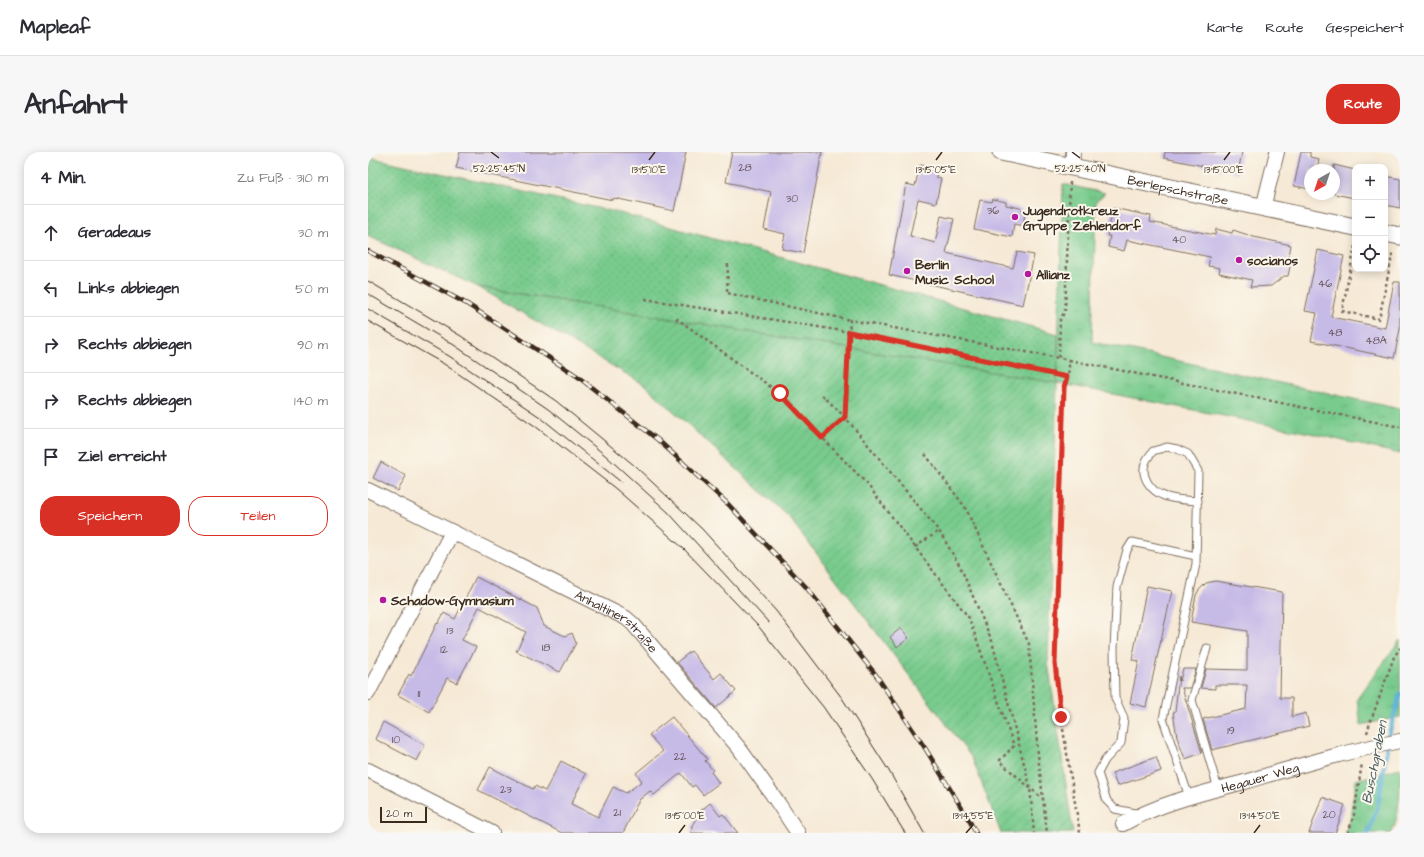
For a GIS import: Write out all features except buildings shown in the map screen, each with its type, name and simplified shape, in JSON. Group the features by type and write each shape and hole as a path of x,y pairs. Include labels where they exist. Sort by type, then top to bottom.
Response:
{"street":[{"name":"Berlepschstraße","path":"1001,152 1352,226"},
{"path":"1264,208 1277,152"},
{"path":"1388,235 1397,242"},
{"name":"Anhaltinerstraße","path":"368,490 618,613 630,621 739,748 798,833"},
{"path":"368,693 452,532"},
{"name":"Hegauer Weg","path":"1123,824 1141,814 1189,797 1324,759 1400,740"},
{"path":"368,770 492,833"}],"lane":[{"path":"1189,797 1163,719 1196,556 1198,501 1198,471 1188,454 1177,449 1167,447 1153,451 1145,462 1143,472 1146,480 1153,490 1165,497 1198,501"},
{"path":"1141,814 1115,809 1107,801 1098,773 1105,760 1121,742 1124,718 1115,698 1114,649 1117,587 1127,550 1132,542 1196,556"},
{"path":"1207,648 1192,700 1218,789"}],"path":[{"path":"1059,358 1060,320 1065,310 1072,167"},
{"path":"1352,261 1342,311 1379,319 1397,242"},
{"path":"728,264 726,293 850,320 1059,358 1400,427"},
{"path":"645,299 849,332 1067,377"},
{"path":"676,318 780,393 867,484 969,618 1014,746 999,761 1043,798"},
{"path":"822,438 845,417 850,320"},
{"path":"1069,360 1064,387 1055,663 1061,717 1080,833"},
{"path":"822,395 845,417 939,532 960,566 992,641 1030,787 1034,833"},
{"path":"925,454 965,508 1029,644 1047,833"},
{"path":"915,547 939,532"},
{"path":"1348,833 1354,815 1370,723 1394,657 1400,648"}],"green space":[{"path":"368,157 620,213 1058,334 1057,383 478,287 368,236"},
{"path":"1063,184 1105,193 1096,201 1092,342 1400,409 1400,454 1310,433 1057,383"},
{"path":"478,287 1057,383 1048,662 1073,833 1001,833 972,758 788,516 645,385"},
{"path":"1400,640 1400,717 1361,725 1357,699"},
{"path":"1400,768 1400,793 1395,825 1392,833 1345,833 1350,819 1356,780"}],"waterway":[{"name":"Buschgraben","path":"1368,833 1378,806 1389,734 1400,694"}],"tram line":[{"path":"368,281 461,336 556,401 635,466 702,529 776,611 842,698 889,771 924,833"},
{"path":"368,294 454,345 548,409 605,455 668,512 769,623"},
{"path":"368,309 449,356 540,417 621,482"},
{"path":"368,321 444,364 535,426 616,489 683,548 759,627 824,708 872,779 905,833"}],"railway":[{"path":"368,251 467,304 577,376 658,440 728,504 806,587 876,675 925,748 976,833"}],"place":[{"name":"Jugendrotkreuz Gruppe Zehlendorf","path":"1015,217"},
{"name":"socianos","path":"1239,260"},
{"name":"Berlin Music School","path":"907,271"},
{"name":"Allianz","path":"1028,274"},
{"name":"Schadow-Gymnasium","path":"383,600"}],"route":[{"path":"780,393 822,438 845,417 849,332 1067,377 1064,387 1055,663 1061,717"}]}
